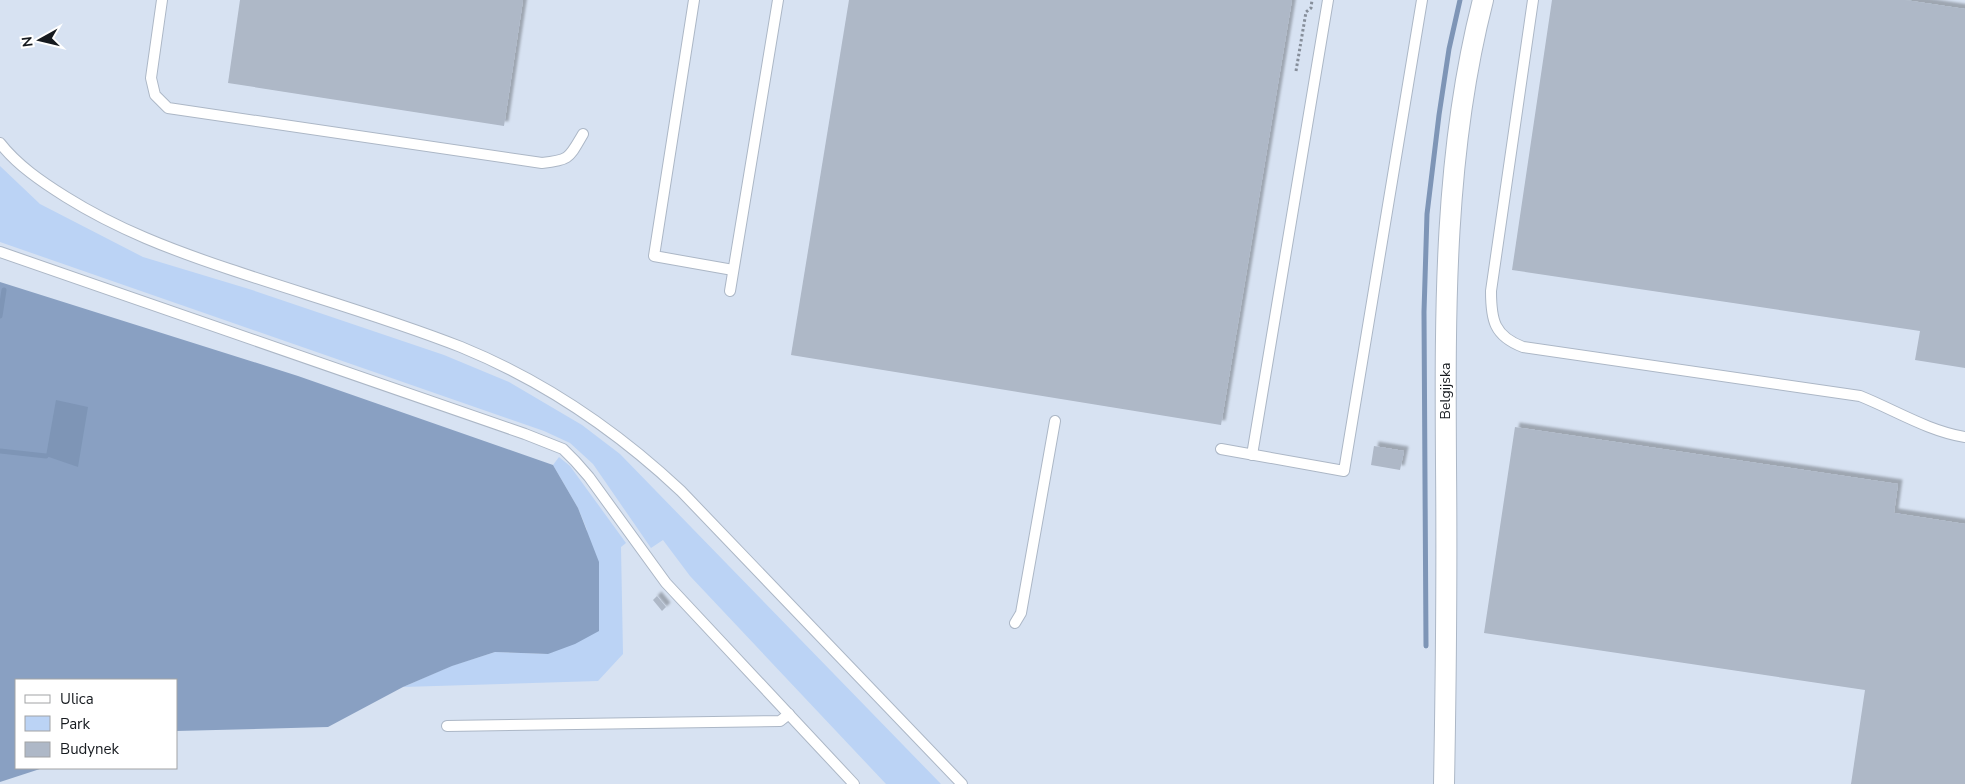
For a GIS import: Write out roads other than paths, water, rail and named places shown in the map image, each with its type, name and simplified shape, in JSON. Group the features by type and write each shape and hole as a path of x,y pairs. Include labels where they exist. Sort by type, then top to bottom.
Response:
{"street":[{"name":"Belgijska","path":"1444,784 1447,625 1445,333 1450,210 1464,90 1483,0"}],"lane":[{"path":"162,0 151,78 156,95 168,108 542,163 562,161 573,152 583,134"},
{"path":"694,0 654,256 733,270"},
{"path":"730,291 778,0"},
{"path":"1252,455 1328,0"},
{"path":"1221,449 1344,470 1422,0"},
{"path":"1533,0 1491,291 1491,312 1495,325 1503,336 1510,342 1523,347 1860,396 1930,427 1965,437"},
{"path":"0,143 33,175 49,187 91,212 132,232 217,265 461,347 533,381 594,419 656,467 681,491 962,784"},
{"path":"0,252 525,434 563,449 590,477 666,583 854,784"},
{"path":"1015,622 1021,613 1055,421"},
{"path":"447,726 780,721 789,714"}],"waterway":[{"path":"1426,646 1424,312 1427,214 1449,49 1460,0"},
{"path":"0,316 4,290"},
{"path":"0,451 46,456"}]}
